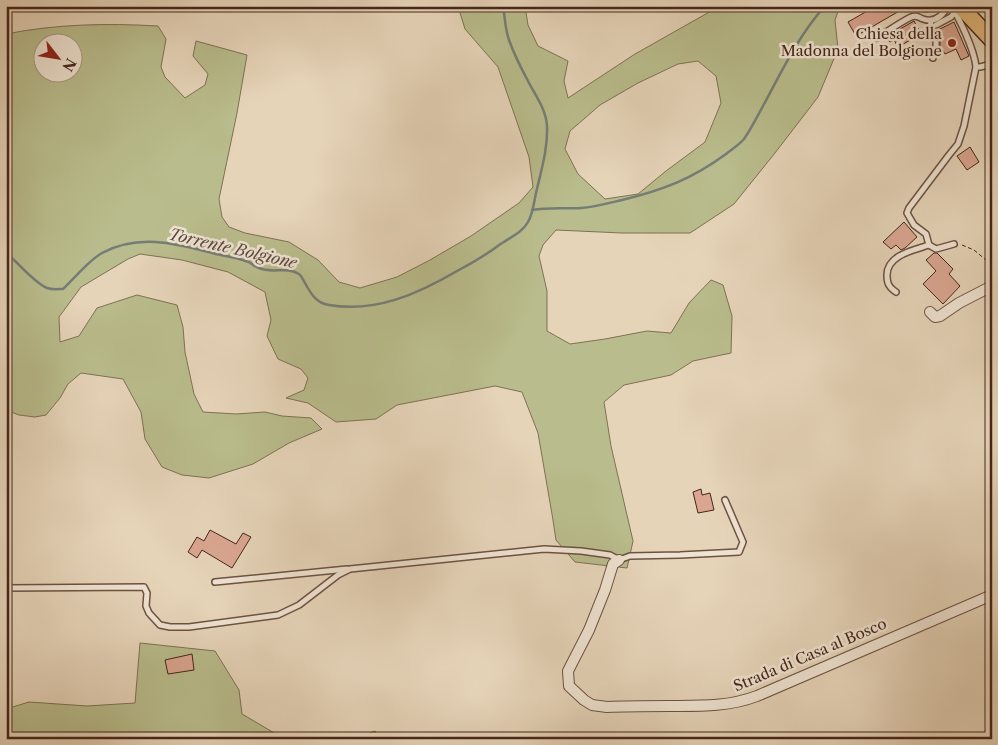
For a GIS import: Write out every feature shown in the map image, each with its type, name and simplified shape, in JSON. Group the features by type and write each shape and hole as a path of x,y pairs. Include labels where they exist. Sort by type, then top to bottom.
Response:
{"main road":[{"path":"956,8 992,40"}],"street":[{"path":"930,312 936,317 940,316 959,303 992,286"},
{"name":"Strada di Casa al Bosco","path":"619,560 613,564 589,630 568,671 569,686 592,705 607,707 703,706 739,702 992,595"}],"lane":[{"path":"917,6 931,9 943,6"},
{"path":"933,58 936,41 930,30 948,6"},
{"path":"877,38 911,18 919,17 934,23 951,17 956,8"},
{"path":"954,244 936,249 930,245 926,234 914,225 907,213 958,144 964,126 976,60 956,8"},
{"path":"976,67 980,68 992,64"},
{"path":"896,292 888,283 887,273 889,265 904,254 930,245"},
{"path":"215,582 544,549 610,555 619,560 630,556 739,552 743,542 725,500"},
{"path":"6,588 144,587 147,593 146,606 149,613 160,625 170,628 189,627 278,615 299,605 338,575 350,569"}],"path":[{"path":"954,244 974,250 992,265"}],"green space":[{"path":"458,6 525,6 528,25 538,46 568,61 564,81 568,98 635,54 720,6 840,6 835,20 838,49 818,97 734,204 690,233 622,233 556,230 543,245 539,256 547,291 547,331 570,344 647,331 671,333 689,303 711,280 723,285 732,316 731,353 693,361 671,375 624,385 604,402 611,446 633,541 627,568 575,562 556,540 538,433 522,392 495,386 397,405 376,419 336,422 308,403 286,398 304,390 308,378 301,369 278,359 267,336 271,320 265,292 228,272 182,260 140,254 81,287 59,317 60,342 79,336 97,308 137,295 177,305 183,327 185,352 194,394 203,412 236,414 265,412 282,416 311,418 322,429 289,443 253,464 209,478 182,475 162,467 145,439 141,412 123,379 81,373 68,384 60,398 46,415 35,417 19,415 6,410 6,34 82,25 158,26 166,39 161,67 165,77 185,98 205,85 208,74 193,56 196,41 247,55 219,199 222,217 229,227 245,233 289,242 318,260 339,282 360,288 397,277 430,260 471,236 519,203 533,187 529,157 498,67 465,29","holes":["698,61 716,76 721,103 705,142 638,194 605,199 578,174 565,149 570,131 600,105 638,83 678,64"]},
{"path":"140,643 215,651 239,690 242,714 276,734 329,738 359,737 375,731 378,739 6,739 6,709 29,702 87,706 135,703"}],"building":[{"path":"876,6 908,6 856,36 848,22"},
{"path":"914,21 921,34 898,47 894,40 890,42 886,37"},
{"path":"954,22 969,56 961,60 956,49 945,54 940,46 940,40 943,39 938,30"},
{"path":"970,147 979,162 967,170 957,156"},
{"path":"904,222 917,237 901,250 896,245 891,249 883,242"},
{"path":"934,253 937,253 953,269 949,274 960,286 943,304 923,284 936,271 926,260"},
{"path":"701,489 702,495 710,493 714,510 698,513 693,492"},
{"path":"210,530 236,544 243,533 251,537 232,568 202,550 197,558 188,552 197,537 204,541"},
{"path":"192,654 194,670 168,674 165,660"}],"waterway":[{"name":"Torrente Bolgione","path":"6,253 42,285 53,289 63,289 102,253 130,243 144,242 173,244 233,257 249,262 264,270 294,272 301,276 314,297 329,305 346,307 379,304 396,300 427,287 478,259 519,232 530,219 532,212 545,152 547,126 540,102 511,45 503,6"},
{"name":"Torrente Bolgione","path":"532,210 602,205 637,196 677,183 713,163 744,139 799,42 815,17 825,6"}],"place":[{"name":"Chiesa della Madonna del Bolgione","path":"952,43"}]}
